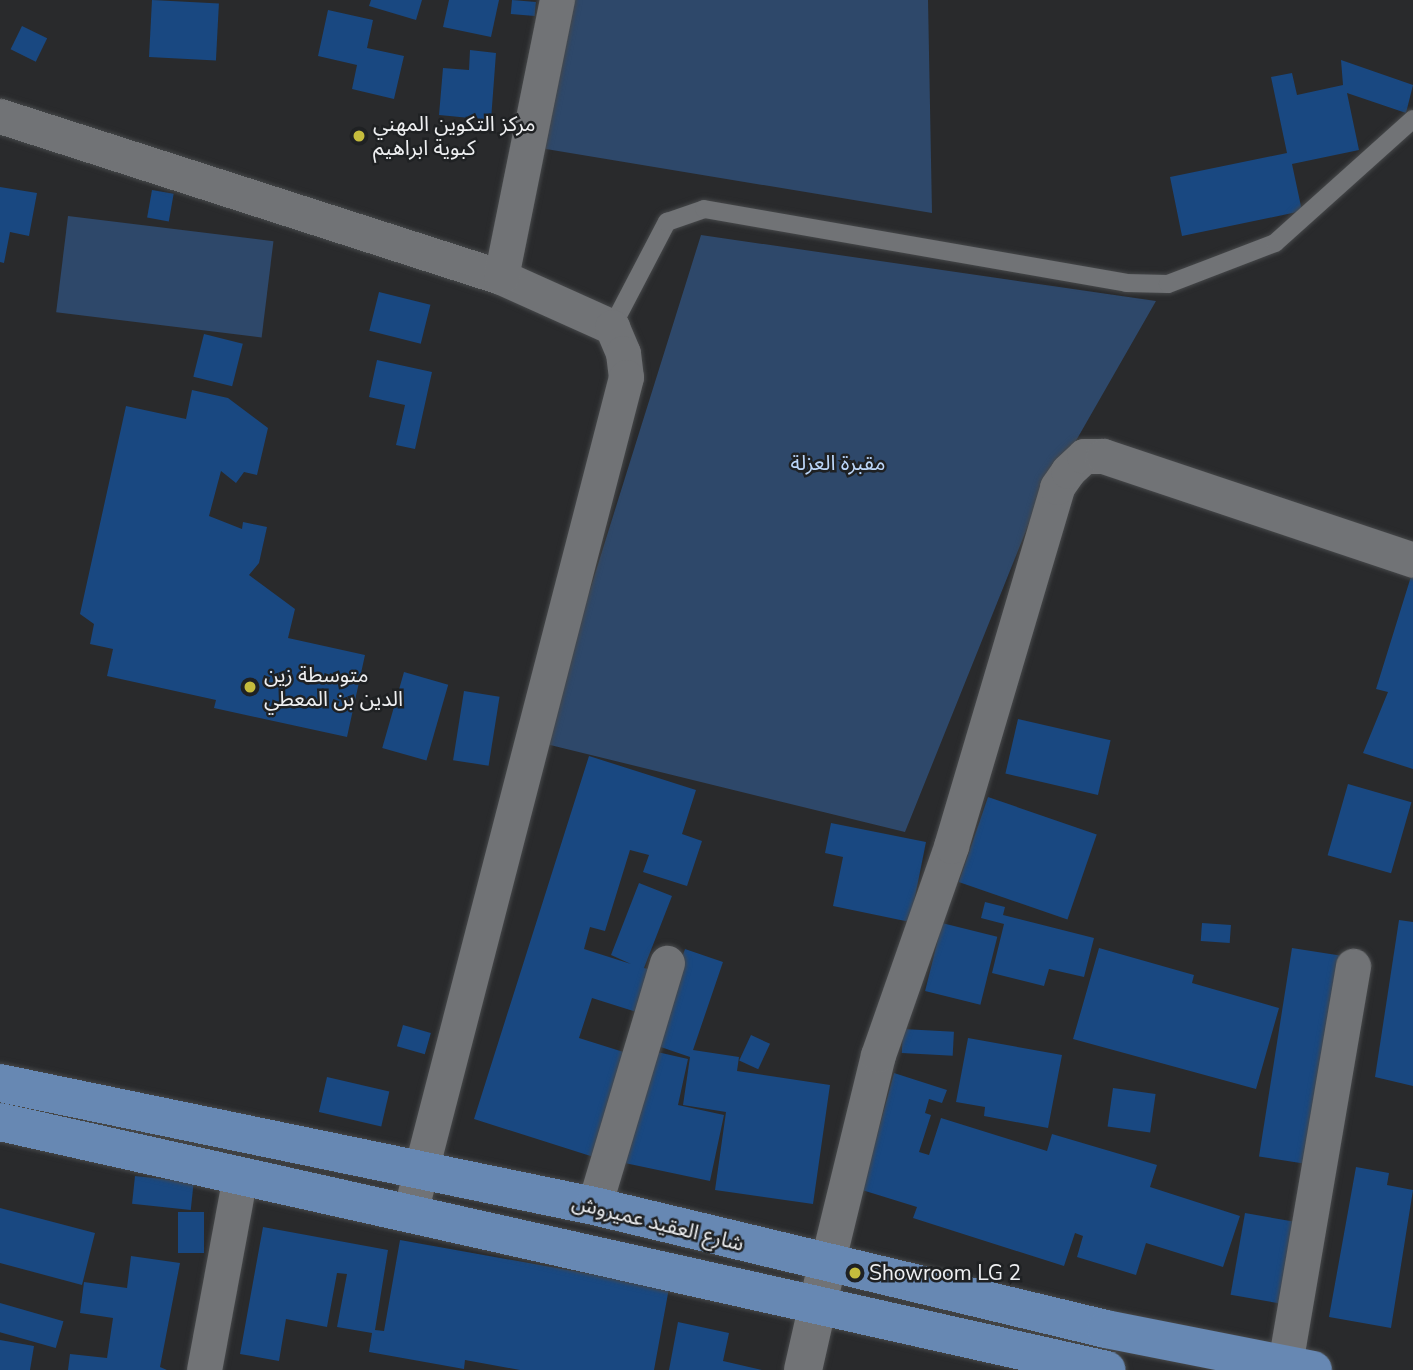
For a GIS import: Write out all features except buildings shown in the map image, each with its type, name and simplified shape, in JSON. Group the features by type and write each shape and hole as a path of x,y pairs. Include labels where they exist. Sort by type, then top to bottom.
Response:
{"main road":[{"name":"شارع العقيد عميروش","path":"0,1083 594,1206 827,1264 1299,1367"},
{"path":"0,1122 410,1212 815,1307 1107,1370"}],"street":[{"path":"501,276 557,0"},
{"path":"0,116 501,276 612,327 626,377 410,1212"},
{"path":"803,1370 815,1307 878,1055 951,846 1055,495 1068,471 1084,456 1102,456 1413,560"},
{"path":"594,1206 667,963"},
{"path":"1299,1367 1353,966"},
{"path":"204,1370 240,1176"}],"lane":[{"path":"612,327 667,222 704,209 1126,283 1168,284 1275,243 1413,119"}],"green space":[{"path":"568,0 928,0 932,213 534,147"},
{"path":"68,216 273,241 262,338 56,312"},
{"name":"مقبرة العزلة","path":"701,235 1156,301 1030,521 905,832 542,743"}],"place":[{"name":"مركز التكوين المهني كبوية ابراهيم","path":"359,136"},
{"name":"متوسطة زين الدين بن المعطي","path":"250,687"},
{"name":"Showroom LG 2","path":"855,1273"}]}
